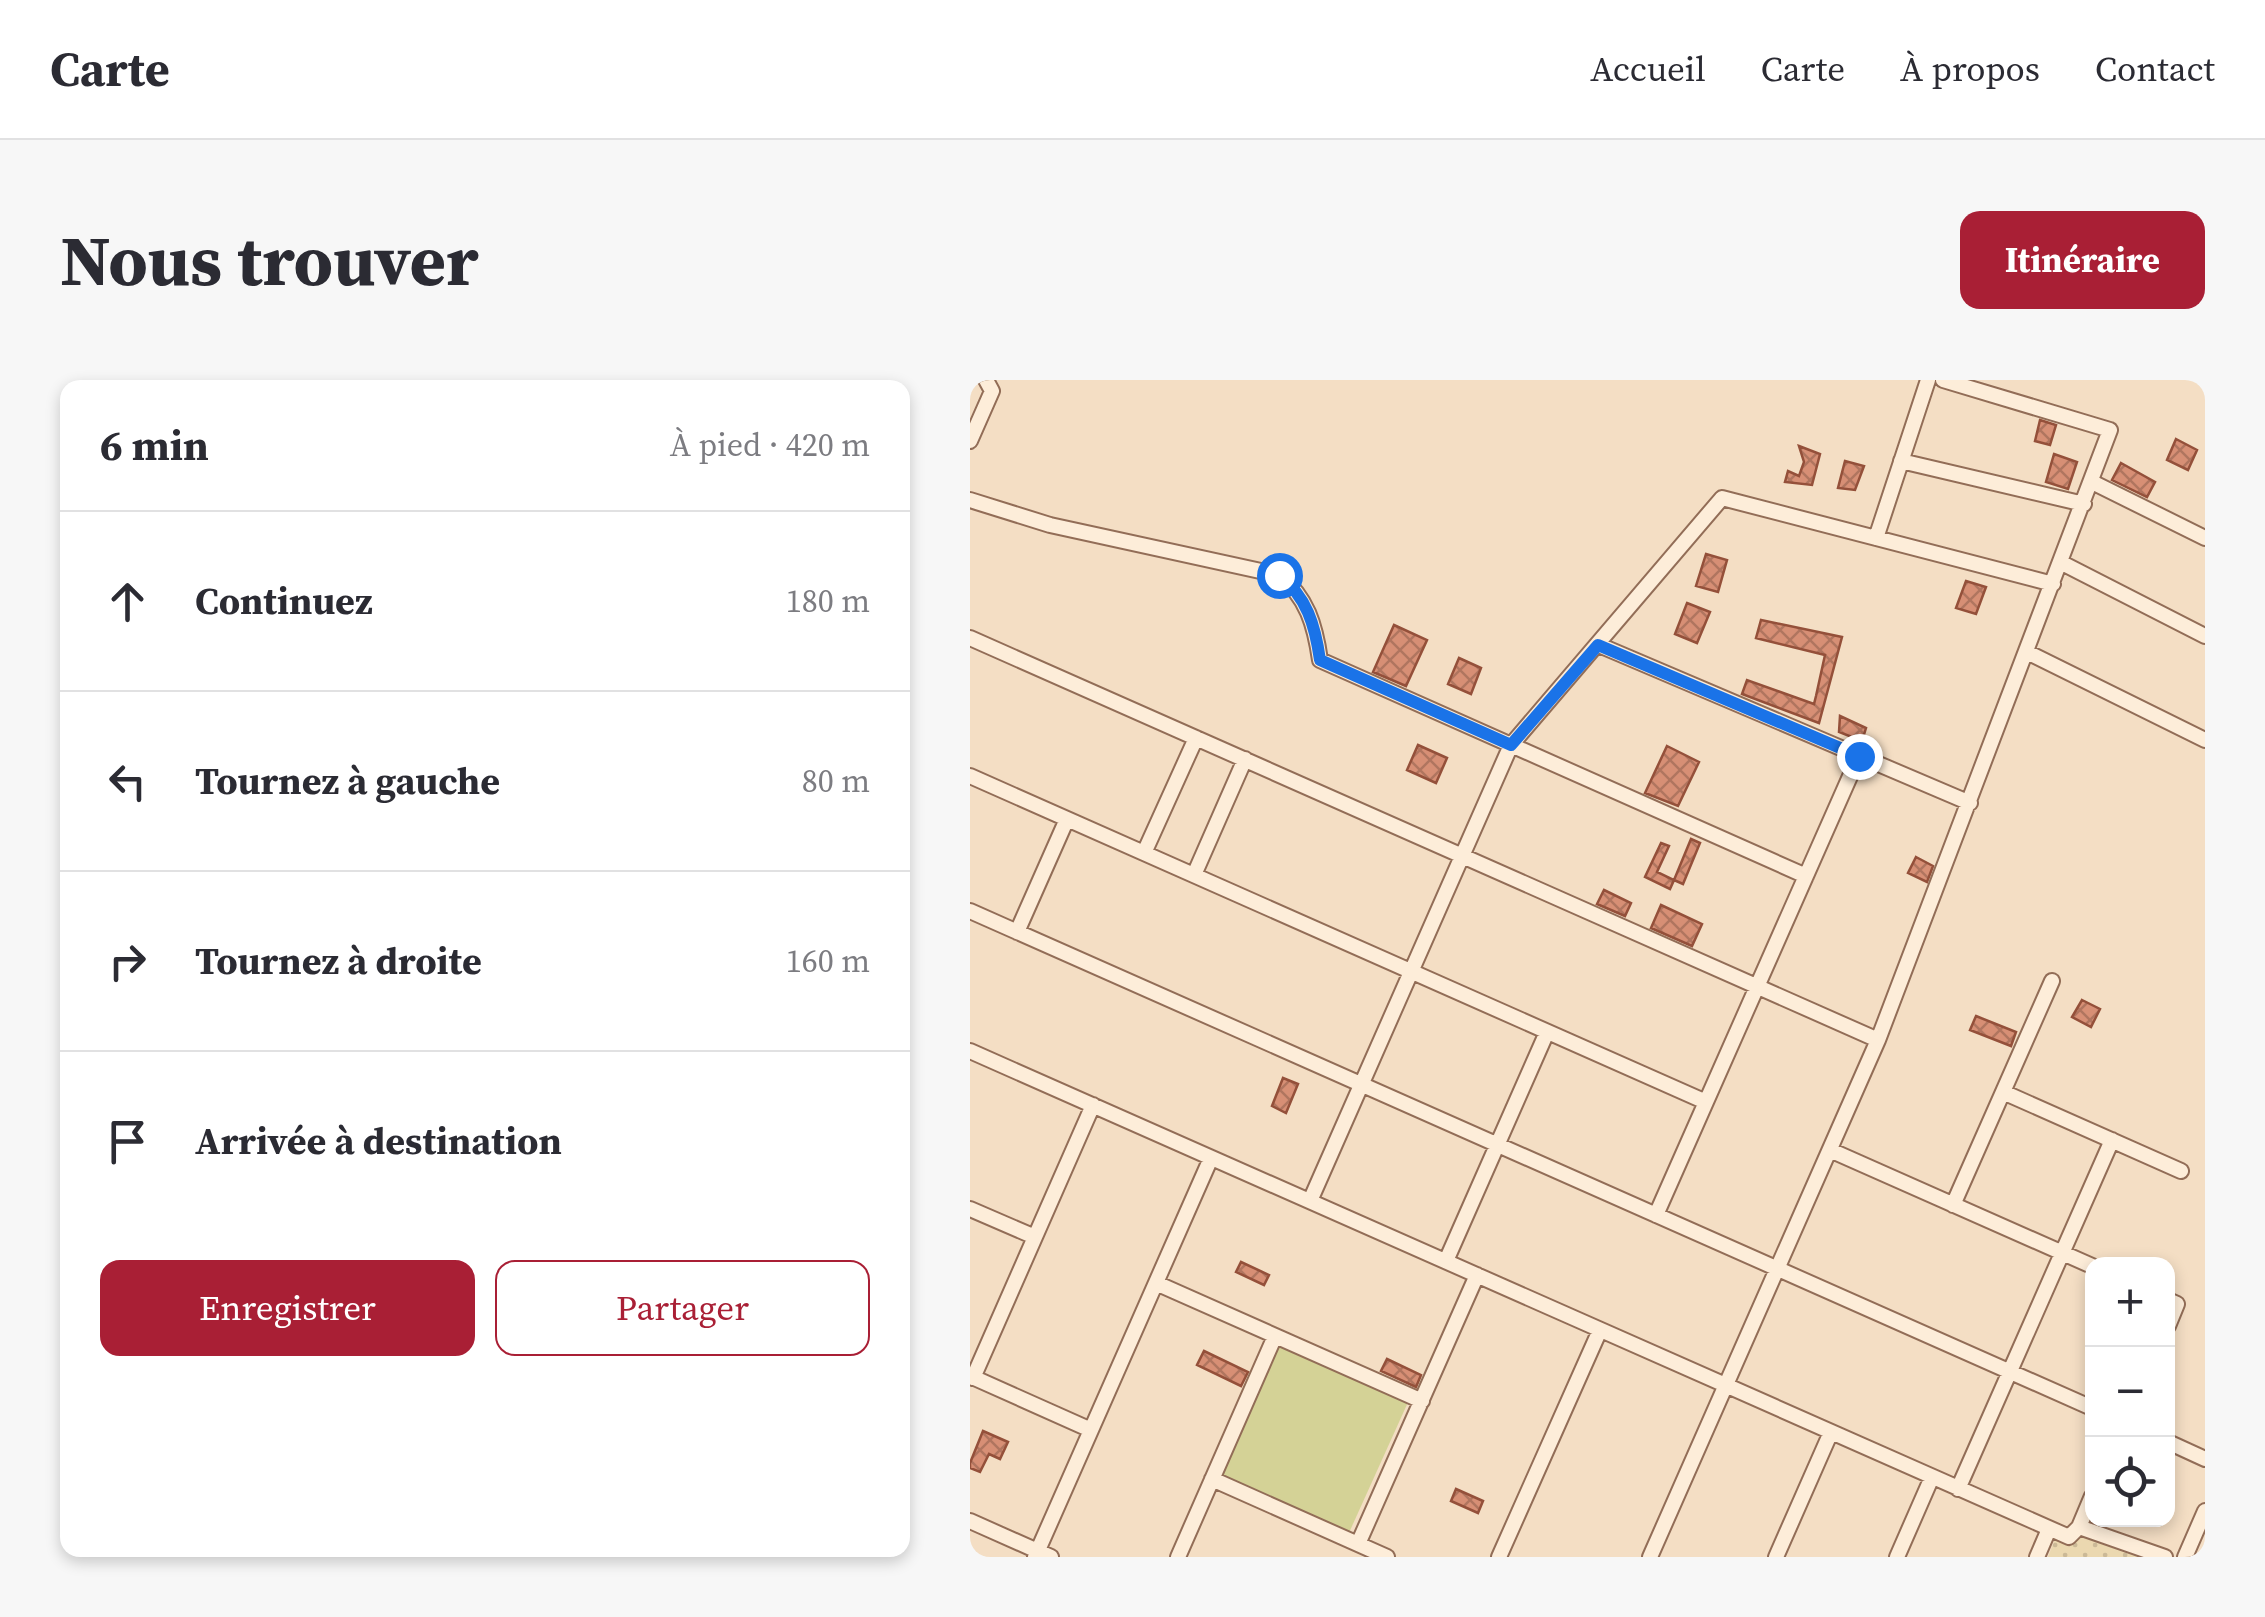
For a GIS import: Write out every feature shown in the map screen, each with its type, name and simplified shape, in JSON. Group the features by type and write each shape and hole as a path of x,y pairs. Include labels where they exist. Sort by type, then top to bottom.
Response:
{"street":[{"path":"970,441 992,391 986,380"},
{"path":"1876,538 1928,380"},
{"path":"1650,1557 1878,1040 2110,430 1942,380"},
{"path":"1902,461 2084,504"},
{"path":"2092,482 2205,538"},
{"path":"1310,1201 1511,745 1722,498 2054,584"},
{"path":"970,500 1050,524 1279,575 1300,591 1316,632 1320,660 1806,876"},
{"path":"2062,563 2205,636"},
{"path":"970,638 1878,1040"},
{"path":"1598,645 1970,803"},
{"path":"2028,652 2205,740"},
{"path":"1144,854 1196,738"},
{"path":"1656,1215 1859,756"},
{"path":"1194,875 1245,760"},
{"path":"970,776 1706,1102"},
{"path":"1017,932 1067,819"},
{"path":"970,911 2085,1405"},
{"path":"1953,1204 2052,980"},
{"path":"1446,1262 1547,1032"},
{"path":"970,1051 2069,1538 2085,1512"},
{"path":"2002,1092 2181,1171"},
{"path":"1091,1430 971,1377 1093,1105"},
{"path":"1958,1488 2112,1140"},
{"path":"1830,1150 2085,1263"},
{"path":"970,1521 1041,1555 1091,1430 1211,1158"},
{"path":"970,1209 1034,1238"},
{"path":"1358,1544 1477,1275"},
{"path":"1156,1283 1422,1400"},
{"path":"1500,1557 1600,1330"},
{"path":"1178,1557 1275,1336"},
{"path":"1776,1557 1831,1432"},
{"path":"2175,1445 2205,1460"},
{"path":"1897,1557 1932,1477"},
{"path":"1212,1480 1387,1557"},
{"path":"2185,1557 2205,1511"},
{"path":"2078,1527 2165,1557"},
{"path":"2037,1557 2049,1529"}],"shaded area":[{"path":"1277,1341 1409,1400 1348,1535 1217,1475"},
{"path":"2059,1529 2142,1557 2048,1557"}],"building":[{"path":"2040,420 2056,425 2050,445 2035,441"},
{"path":"2176,439 2197,450 2188,470 2167,460"},
{"path":"1799,446 1820,454 1812,485 1785,482 1788,471 1799,476 1804,462"},
{"path":"2054,454 2077,462 2068,489 2046,482"},
{"path":"1845,461 1864,466 1855,490 1838,488"},
{"path":"2121,463 2155,482 2147,497 2112,480"},
{"path":"1706,554 1727,560 1718,592 1696,586"},
{"path":"1966,581 1986,587 1976,614 1956,608"},
{"path":"1687,603 1710,612 1697,643 1675,634"},
{"path":"1761,620 1842,637 1819,723 1742,694 1747,680 1814,704 1825,655 1756,638"},
{"path":"1394,625 1427,640 1406,686 1373,672"},
{"path":"1459,658 1481,668 1471,694 1448,684"},
{"path":"1840,716 1866,728 1862,741 1839,732"},
{"path":"1418,745 1447,758 1436,783 1407,770"},
{"path":"1667,746 1699,762 1678,806 1645,793"},
{"path":"1691,839 1700,843 1683,884 1674,880"},
{"path":"1661,843 1669,846 1657,872 1674,880 1670,889 1645,877"},
{"path":"1916,857 1933,866 1927,882 1908,873"},
{"path":"1604,890 1631,903 1625,916 1597,904"},
{"path":"1661,905 1702,924 1692,946 1651,928"},
{"path":"2082,1000 2100,1009 2091,1027 2072,1017"},
{"path":"1976,1016 2016,1032 2011,1046 1970,1030"},
{"path":"1283,1078 1298,1084 1286,1113 1272,1106"},
{"path":"1241,1262 1269,1275 1264,1285 1236,1272"},
{"path":"1204,1351 1248,1372 1241,1386 1197,1365"},
{"path":"1387,1359 1421,1375 1416,1387 1381,1371"},
{"path":"983,1431 1008,1442 1000,1459 989,1454 980,1472 970,1468 970,1463"},
{"path":"1456,1489 1483,1501 1478,1513 1451,1501"}],"route":[{"path":"1279,575 1300,591 1316,632 1320,660 1511,745 1598,645 1859,756"}]}
